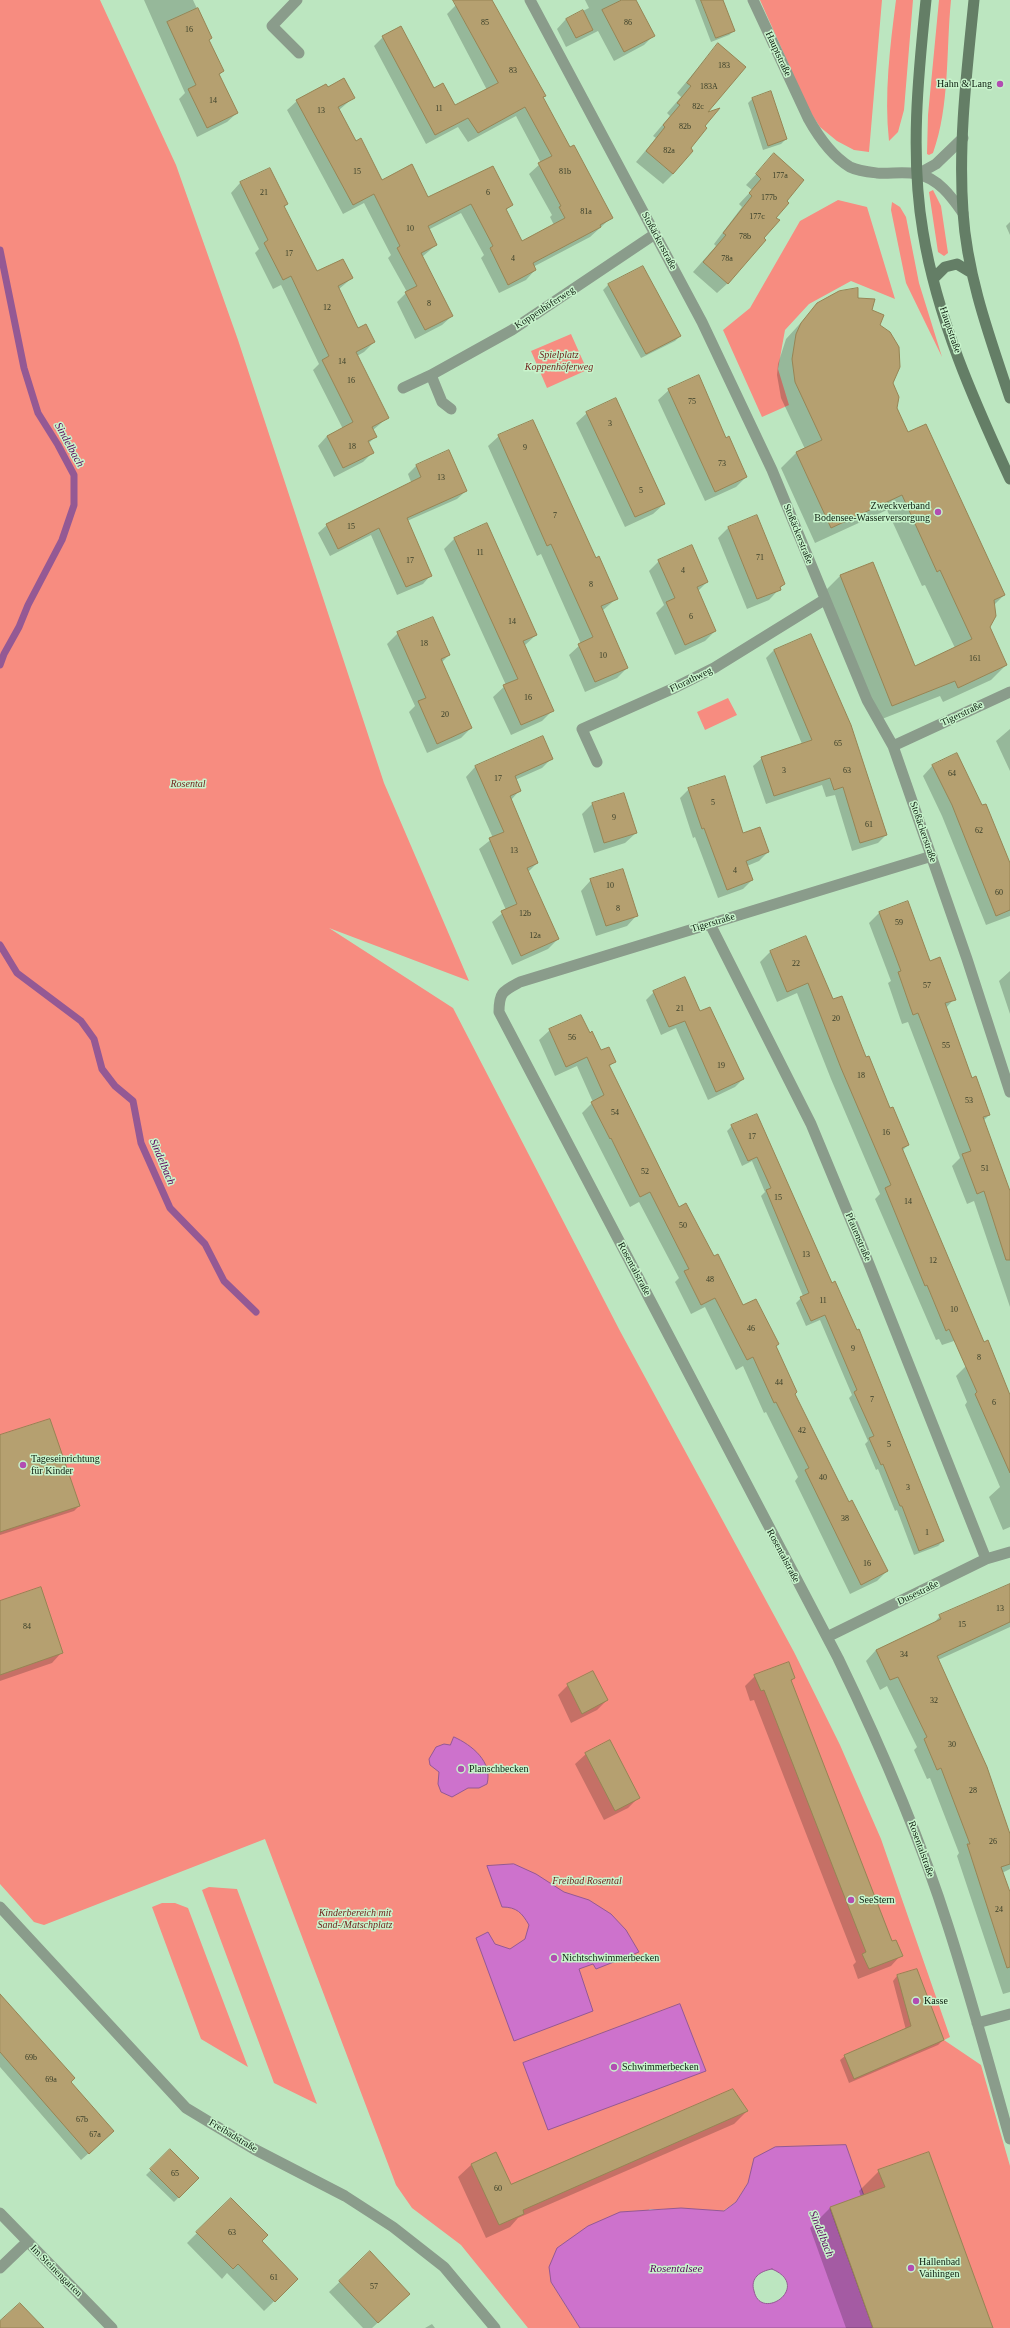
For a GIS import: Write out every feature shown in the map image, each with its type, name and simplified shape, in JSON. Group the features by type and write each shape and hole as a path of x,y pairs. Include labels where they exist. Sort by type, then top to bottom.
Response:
{"main road":[{"name":"Hauptstraße","path":"926,0 917,108 918,174 923,232 947,325 980,416 1010,479"},
{"name":"Hauptstraße","path":"974,0 963,138 963,213 972,273 1010,398"},
{"path":"934,278 944,267 957,264 972,273"}],"street":[{"path":"297,0 272,26 299,53"},
{"name":"Stoßäckerstraße","path":"530,0 711,340 772,470 824,600 867,700 893,746 932,856 1010,1092"},
{"name":"Hauptstraße","path":"753,0 808,118 819,136 850,167 866,172 918,174 937,182 949,193 963,213"},
{"path":"918,174 936,164 963,138"},
{"name":"Koppenhöferweg","path":"403,388 431,375 512,330 655,234"},
{"path":"431,375 442,402 451,409"},
{"name":"Florathweg","path":"597,762 582,728 672,689 714,668 824,600"},
{"name":"Tigerstraße","path":"893,746 1010,692"},
{"name":"Tigerstraße","path":"499,999 504,990 520,982 932,856"},
{"name":"Pfauenstraße","path":"710,924 811,1124 867,1259 986,1560"},
{"name":"Rosentalstraße","path":"499,999 499,1012 784,1560 827,1637 875,1735 916,1834 948,1926 1010,2139"},
{"name":"Dusestraße","path":"827,1637 986,1560 1010,1552"},
{"name":"Freibadstraße","path":"0,1907 186,2108 254,2149 345,2196 393,2227 444,2267 495,2328"},
{"path":"977,2023 1010,2014"},
{"name":"Im Steinengarten","path":"0,2213 112,2328"},
{"path":"0,2268 27,2242"}],"green space":[{"path":"0,0 100,0 176,165 238,340 384,783 469,981 329,928 453,1008 620,1331 794,1652 840,1745 881,1839 950,2037 944,2040 981,2065 1010,2166 1010,2328 873,2328 830,2207 755,2158 748,2183 736,2202 723,2211 650,2209 551,2282 580,2328 528,2328 461,2245 412,2208 396,2185 265,1839 44,1925 34,1922 0,1884"},
{"path":"760,0 882,0 869,152 854,150 837,141 820,127 809,110"},
{"path":"896,0 913,0 904,110 898,132 889,141 887,88"},
{"path":"939,0 951,0 945,97 938,135 933,153 929,155 927,154 928,115"},
{"path":"933,190 941,206 948,253 944,256 938,252 929,192"},
{"path":"838,200 867,207 895,299 851,281 809,304 785,330 778,369 789,405 762,417 723,330 750,308 800,221"},
{"path":"892,202 900,207 906,217 919,283 942,357 906,283 891,210"},
{"name":"Spielplatz Koppenhöferweg","path":"571,334 587,370 547,388 531,351"},
{"path":"728,698 737,715 705,730 697,712"},
{"path":"209,1887 237,1889 317,2104 274,2083 202,1890"},
{"path":"162,1903 175,1903 188,1908 248,2067 201,2039 152,1907"}],"water":[{"name":"Planschbecken","path":"454,1737 461,1740 480,1755 487,1768 488,1776 487,1784 479,1788 468,1788 452,1797 441,1792 438,1784 439,1772 430,1765 429,1759 436,1747 444,1744 450,1745"},
{"name":"Nichtschwimmerbecken","path":"514,1864 536,1874 564,1892 589,1900 611,1914 626,1930 639,1952 596,1969 593,1964 579,1969 593,2011 514,2041 476,1938 488,1932 495,1944 510,1949 525,1939 529,1925 524,1917 512,1908 502,1907 487,1866"},
{"name":"Schwimmerbecken","path":"680,2004 706,2071 548,2130 523,2063"},
{"name":"Rosentalsee","path":"846,2145 864,2196 830,2208 873,2328 580,2328 551,2282 549,2267 557,2248 588,2226 620,2212 681,2208 724,2211 736,2202 748,2183 754,2158 775,2147","holes":["772,2269 783,2276 787,2284 786,2292 781,2298 774,2303 766,2303 758,2300 754,2291 753,2282 760,2273"]}],"building":[{"path":"453,0 492,0 546,96 543,97 570,147 574,145 613,218 600,225 601,227 533,263 536,270 508,285 490,248 493,246 471,204 428,226 437,245 421,253 453,316 425,330 405,292 417,286 397,248 400,246 374,194 353,205 296,100 326,84 328,87 344,78 355,98 338,107 356,141 361,138 382,180 412,164 428,197 493,166 513,205 506,209 522,241 565,218 559,207 561,206 538,163 552,156 525,107 478,133 468,118 435,135 382,36 401,26 434,88 443,83 455,105 498,83"},
{"path":"622,0 636,0 655,36 624,52 602,10"},
{"path":"701,0 723,0 735,31 716,38"},
{"path":"198,8 212,38 209,40 224,71 219,74 238,113 207,128 188,89 196,85 167,22"},
{"path":"583,10 593,30 576,38 566,19"},
{"path":"718,43 746,67 708,112 720,108 705,126 707,128 691,148 693,151 673,174 646,151 665,127 663,125 680,105 677,103 691,86 687,83"},
{"path":"771,91 787,139 768,146 752,98"},
{"path":"774,153 804,180 787,201 789,203 776,218 780,220 764,238 766,240 728,284 703,262 726,235 723,233 752,196 749,193 761,179 756,174"},
{"path":"270,168 288,204 284,206 317,271 343,259 353,278 338,286 358,328 366,324 375,342 356,352 389,418 372,427 377,437 368,441 374,453 343,468 327,436 353,422 322,360 329,356 291,276 283,280 264,243 268,240 240,182"},
{"path":"643,266 681,336 646,354 608,284"},
{"name":"Zweckverband Bodensee-Wasserversorgung","path":"858,288 858,298 875,299 872,310 884,315 880,325 890,332 899,347 900,367 893,383 899,397 897,408 908,432 926,424 1005,595 994,600 996,616 990,627 1007,665 958,688 955,681 892,706 840,575 873,562 915,666 972,639 940,570 937,572 902,495 831,528 796,452 822,440 795,382 792,359 796,334 801,323 817,303 839,291"},
{"path":"699,375 726,438 729,436 747,477 715,492 668,389"},
{"path":"616,398 665,504 635,517 586,412"},
{"path":"533,420 596,558 599,556 618,599 601,606 628,668 595,682 578,644 593,637 551,544 547,546 498,435"},
{"path":"449,450 467,491 407,518 432,576 406,587 379,528 338,549 326,524 421,477 416,465"},
{"path":"757,515 785,584 780,587 781,590 757,599 728,527"},
{"path":"487,523 537,635 523,641 554,711 521,725 503,685 518,679 454,538"},
{"path":"692,545 708,582 697,587 716,631 685,645 666,602 675,598 658,560"},
{"path":"433,617 450,655 441,659 472,728 437,744 418,701 426,698 397,632"},
{"path":"811,634 851,725 887,835 860,843 843,787 834,790 830,778 774,796 761,757 812,740 774,650"},
{"path":"543,736 553,759 515,776 521,791 510,796 538,863 527,868 559,939 521,956 501,911 517,904 489,838 504,832 475,766"},
{"path":"957,753 982,805 986,804 1010,863 1010,910 996,916 952,805 932,765"},
{"path":"725,776 743,833 760,827 769,852 746,861 753,880 727,890 704,828 702,829 688,788"},
{"path":"624,793 637,833 604,843 592,803"},
{"path":"623,869 638,916 606,926 590,879"},
{"path":"908,901 930,961 940,957 956,1000 945,1003 972,1078 976,1076 990,1115 983,1117 1010,1191 1010,1260 1006,1260 984,1191 977,1194 962,1154 971,1151 918,1013 913,1015 898,972 901,971 879,912"},
{"path":"806,936 833,999 842,996 866,1057 869,1056 890,1108 893,1107 909,1145 902,1148 984,1342 988,1340 1010,1395 1010,1473 975,1394 977,1392 949,1329 946,1331 927,1285 925,1286 885,1188 891,1185 841,1068 808,983 787,992 770,951"},
{"path":"685,977 700,1011 710,1007 744,1079 716,1092 685,1021 669,1027 653,991"},
{"path":"581,1015 590,1033 592,1031 601,1050 609,1047 616,1062 609,1065 679,1207 686,1203 714,1256 718,1254 743,1305 756,1299 779,1344 776,1346 797,1392 795,1394 849,1502 852,1500 888,1571 861,1585 805,1470 809,1468 776,1402 774,1403 753,1357 747,1360 715,1298 701,1305 684,1271 689,1269 650,1192 640,1197 611,1138 610,1139 591,1102 604,1095 587,1057 566,1067 549,1029"},
{"path":"757,1114 832,1283 835,1281 857,1330 859,1329 944,1541 919,1551 902,1506 900,1506 883,1464 881,1465 869,1438 874,1436 854,1392 857,1390 825,1315 811,1321 800,1297 809,1293 766,1190 771,1188 757,1157 748,1161 731,1125"},
{"name":"Tageseinrichtung für Kinder","path":"50,1419 80,1506 0,1532 0,1435"},
{"path":"1010,1584 1010,1622 937,1656 987,1767 1010,1834 1010,1864 1001,1867 1010,1892 1010,1967 1007,1968 967,1844 970,1844 941,1768 937,1770 924,1739 927,1737 898,1677 890,1680 876,1650 941,1619 939,1615"},
{"path":"41,1587 63,1653 0,1675 0,1601"},
{"path":"789,1662 795,1678 791,1680 892,1941 896,1940 903,1956 869,1969 862,1954 866,1952 764,1690 761,1691 754,1675"},
{"path":"593,1671 608,1700 582,1714 567,1684"},
{"path":"610,1740 640,1798 615,1811 585,1753"},
{"name":"Kasse","path":"917,1969 944,2040 854,2079 844,2055 911,2026 897,1975"},
{"path":"0,1994 75,2078 71,2082 114,2131 89,2154 0,2052"},
{"path":"733,2089 748,2111 523,2210 524,2214 499,2225 471,2164 496,2152 511,2184"},
{"path":"170,2149 199,2178 179,2198 150,2169"},
{"name":"Hallenbad Vaihingen","path":"929,2152 993,2328 873,2328 830,2207 885,2187 878,2170"},
{"path":"231,2198 268,2235 262,2241 298,2279 275,2302 238,2264 233,2269 196,2232"},
{"path":"370,2251 410,2294 378,2323 339,2281"},
{"path":"20,2303 44,2328 0,2328 0,2321"}],"waterway":[{"name":"Sindelbach","path":"0,250 24,368 38,413 58,445 74,475 74,505 62,540 28,605 0,665"},
{"name":"Sindelbach","path":"0,945 17,973 81,1021 94,1039 102,1069 115,1086 133,1101 141,1143 170,1208 205,1244 224,1281 256,1312"}],"place":[{"name":"Hahn & Lang","path":"1000,84"},
{"name":"Zweckverband Bodensee-Wasserversorgung","path":"938,512"},
{"name":"Tageseinrichtung für Kinder","path":"23,1465"},
{"name":"Planschbecken","path":"461,1769"},
{"name":"SeeStern","path":"851,1900"},
{"name":"Nichtschwimmerbecken","path":"554,1958"},
{"name":"Kasse","path":"916,2001"},
{"name":"Schwimmerbecken","path":"614,2067"},
{"name":"Hallenbad Vaihingen","path":"911,2268"}],"park label":[{"name":"Rosental","path":"188,784"},
{"name":"Freibad Rosental","path":"587,1881"},
{"name":"Kinderbereich mit Sand-/Matschplatz","path":"355,1918"}]}
